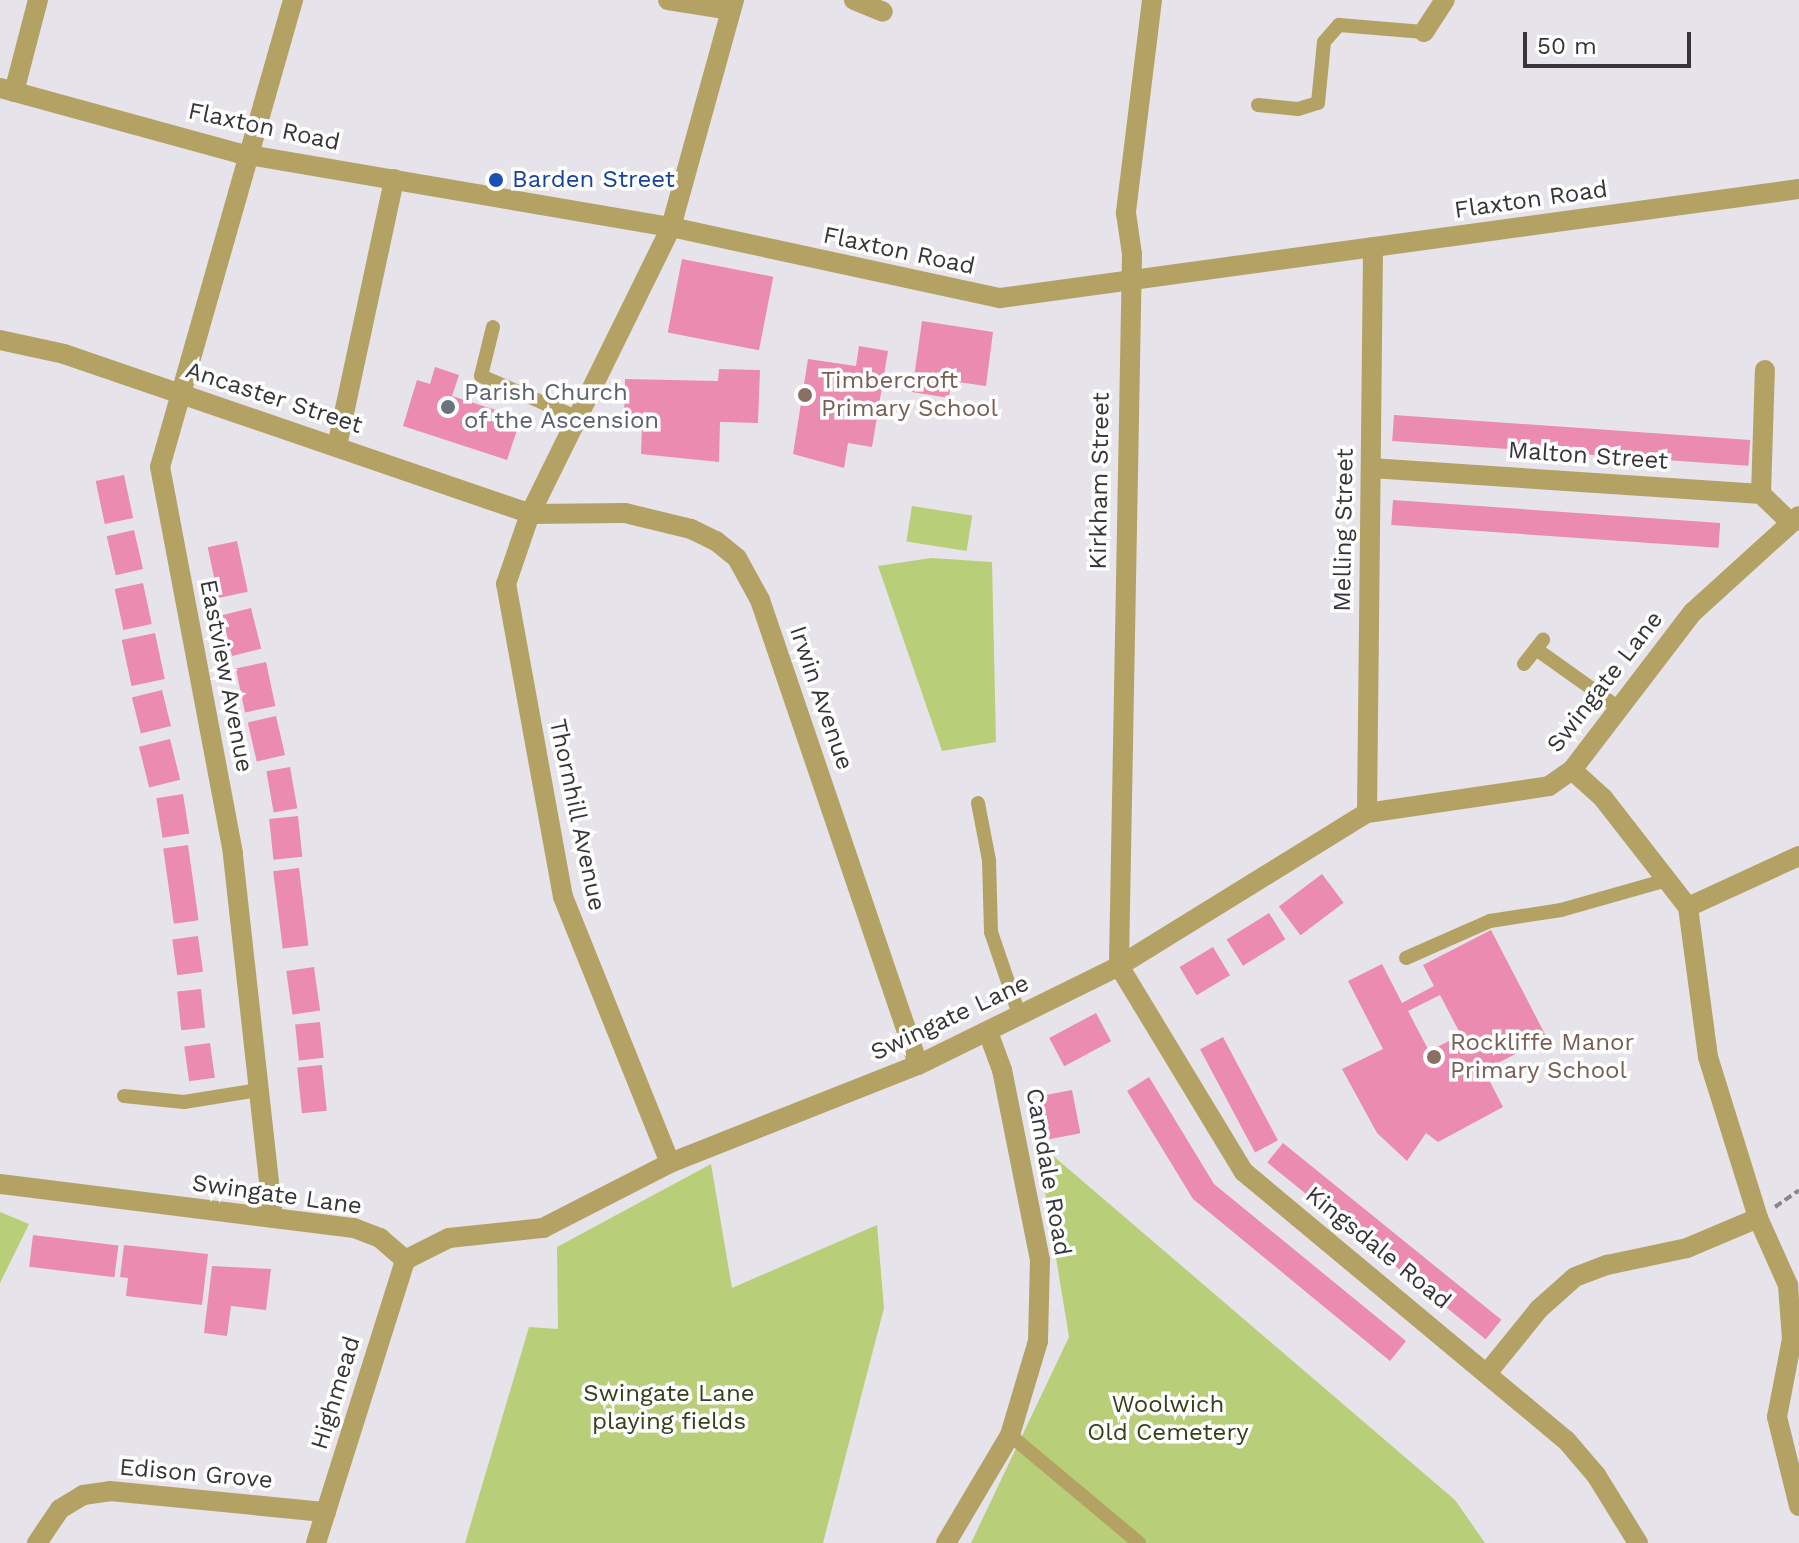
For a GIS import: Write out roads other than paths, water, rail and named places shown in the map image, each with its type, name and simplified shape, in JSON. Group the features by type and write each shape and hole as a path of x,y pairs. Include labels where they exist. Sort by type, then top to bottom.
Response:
{"street":[{"path":"7,90 38,0"},
{"name":"Eastview Avenue","path":"273,1218 233,853 160,467 293,0"},
{"path":"668,0 732,5"},
{"path":"854,0 883,12"},
{"name":"Kirkham Street","path":"1119,966 1130,282 1126,213 1152,0"},
{"path":"1424,32 1445,0"},
{"name":"Thornhill Avenue","path":"670,1163 561,888 506,604 509,567 530,514 671,227 732,5"},
{"name":"Flaxton Road","path":"7,90 249,154 671,227 1000,298 1799,189"},
{"path":"337,446 394,179"},
{"name":"Melling Street","path":"1367,813 1373,247"},
{"name":"Ancaster Street","path":"0,340 64,354 530,514"},
{"path":"1765,370 1761,494 1795,519"},
{"name":"Malton Street","path":"1371,468 1761,494"},
{"name":"Irwin Avenue","path":"530,514 625,513 691,529 716,541 750,576 918,1065"},
{"name":"Swingate Lane","path":"0,1184 354,1228 380,1238 405,1260 449,1238 543,1228 670,1163 918,1065 1020,1017 1119,966 1367,813 1549,786 1572,770 1693,612 1795,519"},
{"path":"1572,770 1603,798 1688,907 1708,1057 1758,1218 1788,1285 1792,1339 1777,1417 1799,1506"},
{"path":"1688,907 1799,856"},
{"name":"Kingsdale Road","path":"1119,966 1244,1172 1566,1440 1596,1475 1638,1543"},
{"name":"Camdale Road","path":"946,1543 1010,1435 1038,1341 1040,1260 1002,1070 988,1032"},
{"path":"1488,1372 1539,1309 1575,1277 1687,1248 1758,1218"},
{"name":"Highmead","path":"316,1543 405,1260"},
{"name":"Edison Grove","path":"37,1543 60,1509 83,1495 110,1491 326,1512"}],"lane":[{"path":"1258,105 1298,109 1318,103 1324,42 1339,25 1424,32"},
{"path":"493,327 481,376 576,417"},
{"path":"1524,664 1540,644 1619,708"},
{"path":"978,803 989,860 991,932 1020,1017"},
{"path":"1406,958 1490,921 1561,910 1667,880"},
{"path":"124,1096 184,1102 258,1090"},
{"path":"1010,1435 1139,1543"}],"place":[{"name":"Barden Street","path":"496,180"},
{"name":"Timbercroft Primary School","path":"805,395"},
{"name":"Parish Church of the Ascension","path":"448,407"},
{"name":"Rockliffe Manor Primary School","path":"1434,1057"}],"park label":[{"name":"Swingate Lane playing fields","path":"669,1408"},
{"name":"Woolwich Old Cemetery","path":"1168,1419"}]}
